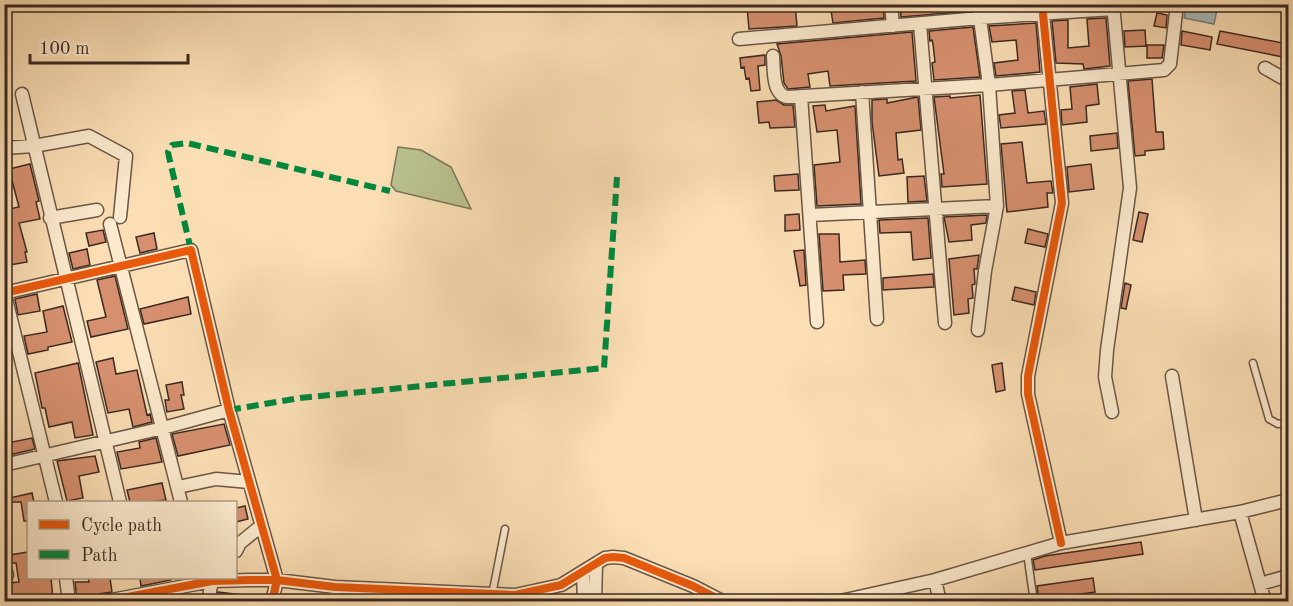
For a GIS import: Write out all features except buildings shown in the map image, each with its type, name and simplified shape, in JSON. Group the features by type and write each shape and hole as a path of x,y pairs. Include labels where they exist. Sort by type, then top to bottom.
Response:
{"street":[{"path":"891,4 893,26"},
{"path":"978,4 989,84 997,206 985,271 978,330"},
{"path":"773,56 777,90 779,94 786,97 1049,80 1167,68 1170,64 1177,4"},
{"path":"739,39 1113,7 1130,188 1107,350 1106,377 1112,412"},
{"path":"1043,14 1062,203 1028,376 1028,394 1062,543"},
{"path":"920,24 945,323"},
{"path":"1265,68 1288,81"},
{"path":"862,92 877,320"},
{"path":"22,94 120,501"},
{"path":"801,96 817,322"},
{"path":"4,148 34,146 89,136 126,156 115,221 121,267 182,501"},
{"path":"810,214 997,206"},
{"path":"50,218 97,210"},
{"path":"56,501 5,292 191,250 229,410 277,580 272,602"},
{"path":"1172,376 1196,520"},
{"path":"4,465 163,428 229,410"},
{"path":"178,487 216,479 249,482"},
{"path":"836,602 868,598 1062,543 1240,513 1288,500"},
{"path":"1240,513 1265,602"},
{"path":"237,549 240,543 261,526"},
{"path":"101,602 228,579 277,580 421,596 492,598 545,590 561,585 605,558 613,557 624,558 702,596 724,602"},
{"path":"595,602 596,565"},
{"path":"583,572 584,602"},
{"path":"1260,584 1288,576"},
{"path":"66,579 69,602"},
{"path":"935,580 940,602"},
{"path":"208,602 212,581"},
{"path":"332,602 335,587"},
{"path":"175,602 177,588"}],"lane":[{"path":"1253,363 1269,419 1278,424 1288,423"},
{"path":"492,598 505,529"},
{"path":"1027,552 1034,602"}],"green space":[{"path":"398,147 421,150 451,167 471,209 396,191 391,185"}],"shaded area":[{"path":"1187,4 1218,5 1214,24 1184,18"}],"marked path":[{"path":"191,250 168,152 172,145 187,143 390,191"},
{"path":"229,410 300,398 604,368 617,177"}],"cycle path":[{"path":"1043,14 1062,203 1028,376 1028,394 1061,543"},
{"path":"4,293 191,250 229,410 277,580 272,602"},
{"path":"101,602 212,581 251,580 277,580 335,587 515,595 561,585 605,558 613,557 624,558 693,586 724,602"}]}
